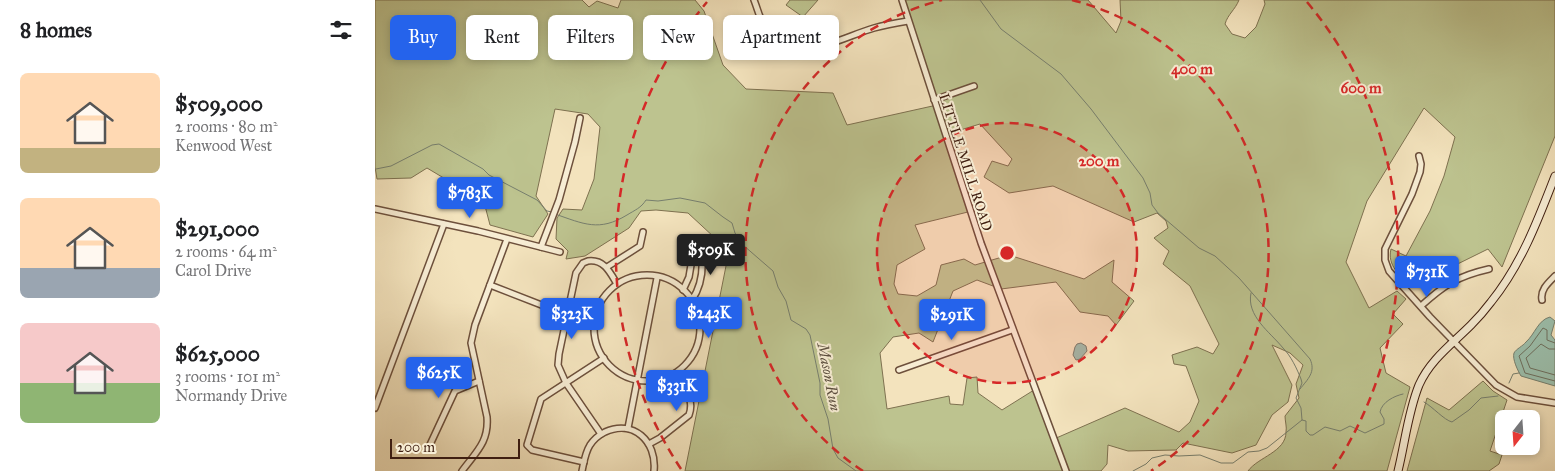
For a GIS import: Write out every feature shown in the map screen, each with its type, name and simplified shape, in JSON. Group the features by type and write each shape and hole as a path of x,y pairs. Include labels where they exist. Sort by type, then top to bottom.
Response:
{"main road":[{"path":"1398,471 1412,408 1419,386 1441,353 1472,324 1510,277 1521,257 1554,180"}],"street":[{"path":"754,0 767,32 780,44 792,48 814,48 874,28 907,21"},
{"name":"LITTLE MILL ROAD","path":"902,0 907,21 935,100 981,243 1066,471"},
{"path":"935,100 974,86"},
{"path":"541,247 575,142 580,118"},
{"path":"1419,156 1420,172 1412,194 1384,252 1386,264 1391,274 1501,388 1517,397 1555,403"},
{"path":"375,209 560,252"},
{"path":"375,408 444,224"},
{"path":"607,267 640,246 643,232"},
{"path":"462,471 476,455 486,438 488,428 471,344 475,325 507,239"},
{"path":"683,290 689,277 692,259 699,254 702,258 701,275 697,292 691,300"},
{"path":"601,434 566,383 560,371 559,354 576,272 583,263 588,261 601,263 607,267 617,284"},
{"path":"1421,306 1447,284 1473,273 1489,269"},
{"path":"643,275 657,278 673,282 691,300 699,318 697,345 688,362 676,373 663,378 637,381 625,377 614,370 604,358 595,340 594,326 602,300 613,286 617,284 643,275"},
{"path":"1542,300 1543,290 1555,276"},
{"path":"628,428 657,278"},
{"path":"490,285 544,306"},
{"path":"899,370 1012,330"},
{"path":"584,462 532,450 527,445 541,399 604,358"},
{"path":"649,444 661,438 689,415 690,396 676,373"},
{"path":"428,449 455,391 479,380"},
{"path":"582,471 590,444 601,434 620,428 628,428 635,431 649,444 653,454 654,471"}],"green space":[{"path":"375,0 582,0 589,7 597,1 618,8 621,0 695,0 705,15 643,15 643,60 713,60 713,37 723,65 746,89 833,93 847,125 937,105 903,0 1088,0 1116,33 1121,21 1120,0 1239,0 1225,24 1232,34 1245,38 1256,27 1265,4 1264,0 1555,0 1555,136 1502,267 1488,249 1411,287 1393,265 1390,255 1391,249 1406,256 1430,211 1444,176 1455,137 1424,108 1367,201 1346,262 1369,308 1397,291 1406,299 1393,314 1403,324 1380,348 1386,373 1410,387 1387,471 1248,471 1281,445 1285,439 1285,416 1299,398 1296,384 1303,365 1290,353 1272,345 1292,385 1288,402 1272,415 1256,445 1232,453 1183,443 1176,450 1128,451 1108,445 1107,464 1101,471 685,471 729,251 688,213 656,210 641,211 629,228 585,256 566,259 568,251 556,239 557,218 563,209 582,210 594,179 600,127 588,114 555,109 536,196 548,214 533,237 490,225 484,202 427,168 411,178 377,179 375,167","holes":["980,124 1012,159 1008,166 992,161 984,177 1009,193 1053,186 1134,222 1157,213 1166,221 1168,228 1154,238 1169,251 1163,264 1190,286 1219,344 1213,354 1197,347 1172,355 1174,364 1186,366 1199,401 1190,422 1179,432 1125,408 1054,439 1034,390 1002,410 978,393 977,377 967,378 963,405 950,404 949,396 887,409 880,353 893,337 919,333 933,342 953,291 977,280 1001,289 1056,282 1080,312 1108,316 1116,325 1134,301 1112,282 1114,260 1084,279 1009,255 975,265 964,259 941,265 936,285 917,296 898,294 894,284 897,265 925,249 915,225 972,211 947,134"]},
{"path":"790,0 818,0 805,15 800,15 786,5"},
{"path":"1483,381 1493,391 1507,400 1504,410 1495,410 1495,436 1490,451 1495,453 1495,455 1502,455 1499,464 1489,471 1407,471 1427,398 1449,410"}],"water":[{"path":"1550,317 1555,321 1551,335 1555,340 1555,386 1521,376 1514,358 1514,353 1529,339 1542,321"},
{"path":"1081,343 1086,346 1087,351 1080,359 1076,360 1073,355 1075,347"}],"waterway":[{"path":"980,0 1001,29 1061,74 1091,109 1143,178 1150,193 1152,205 1158,213 1199,248 1215,256 1239,278 1310,359 1312,372 1300,389"},
{"name":"Mason Run","path":"376,169 391,166 432,145 439,144 483,169 489,175 537,200 547,211 552,212"},
{"name":"Mason Run","path":"555,214 591,225 600,225 627,215 640,207 646,200 658,201 680,198 705,203 732,223 735,233 743,245 773,271 778,287 786,301 791,320 806,329 810,335 820,383 820,395 828,419 833,449 838,458 856,471"},
{"path":"1251,293 1250,301 1255,316 1289,355 1299,375 1302,383 1296,398 1301,408 1302,420 1306,421 1306,431 1310,435 1325,427 1340,431 1350,426 1365,433 1384,424 1384,419 1380,412 1381,408 1392,398 1403,394"},
{"path":"1509,383 1513,374 1519,373"},
{"path":"1424,402 1452,422 1469,410 1481,398 1498,396"},
{"path":"1133,471 1146,464 1152,458 1165,455 1200,455 1221,463 1233,463 1248,452 1267,448 1302,420"}]}
